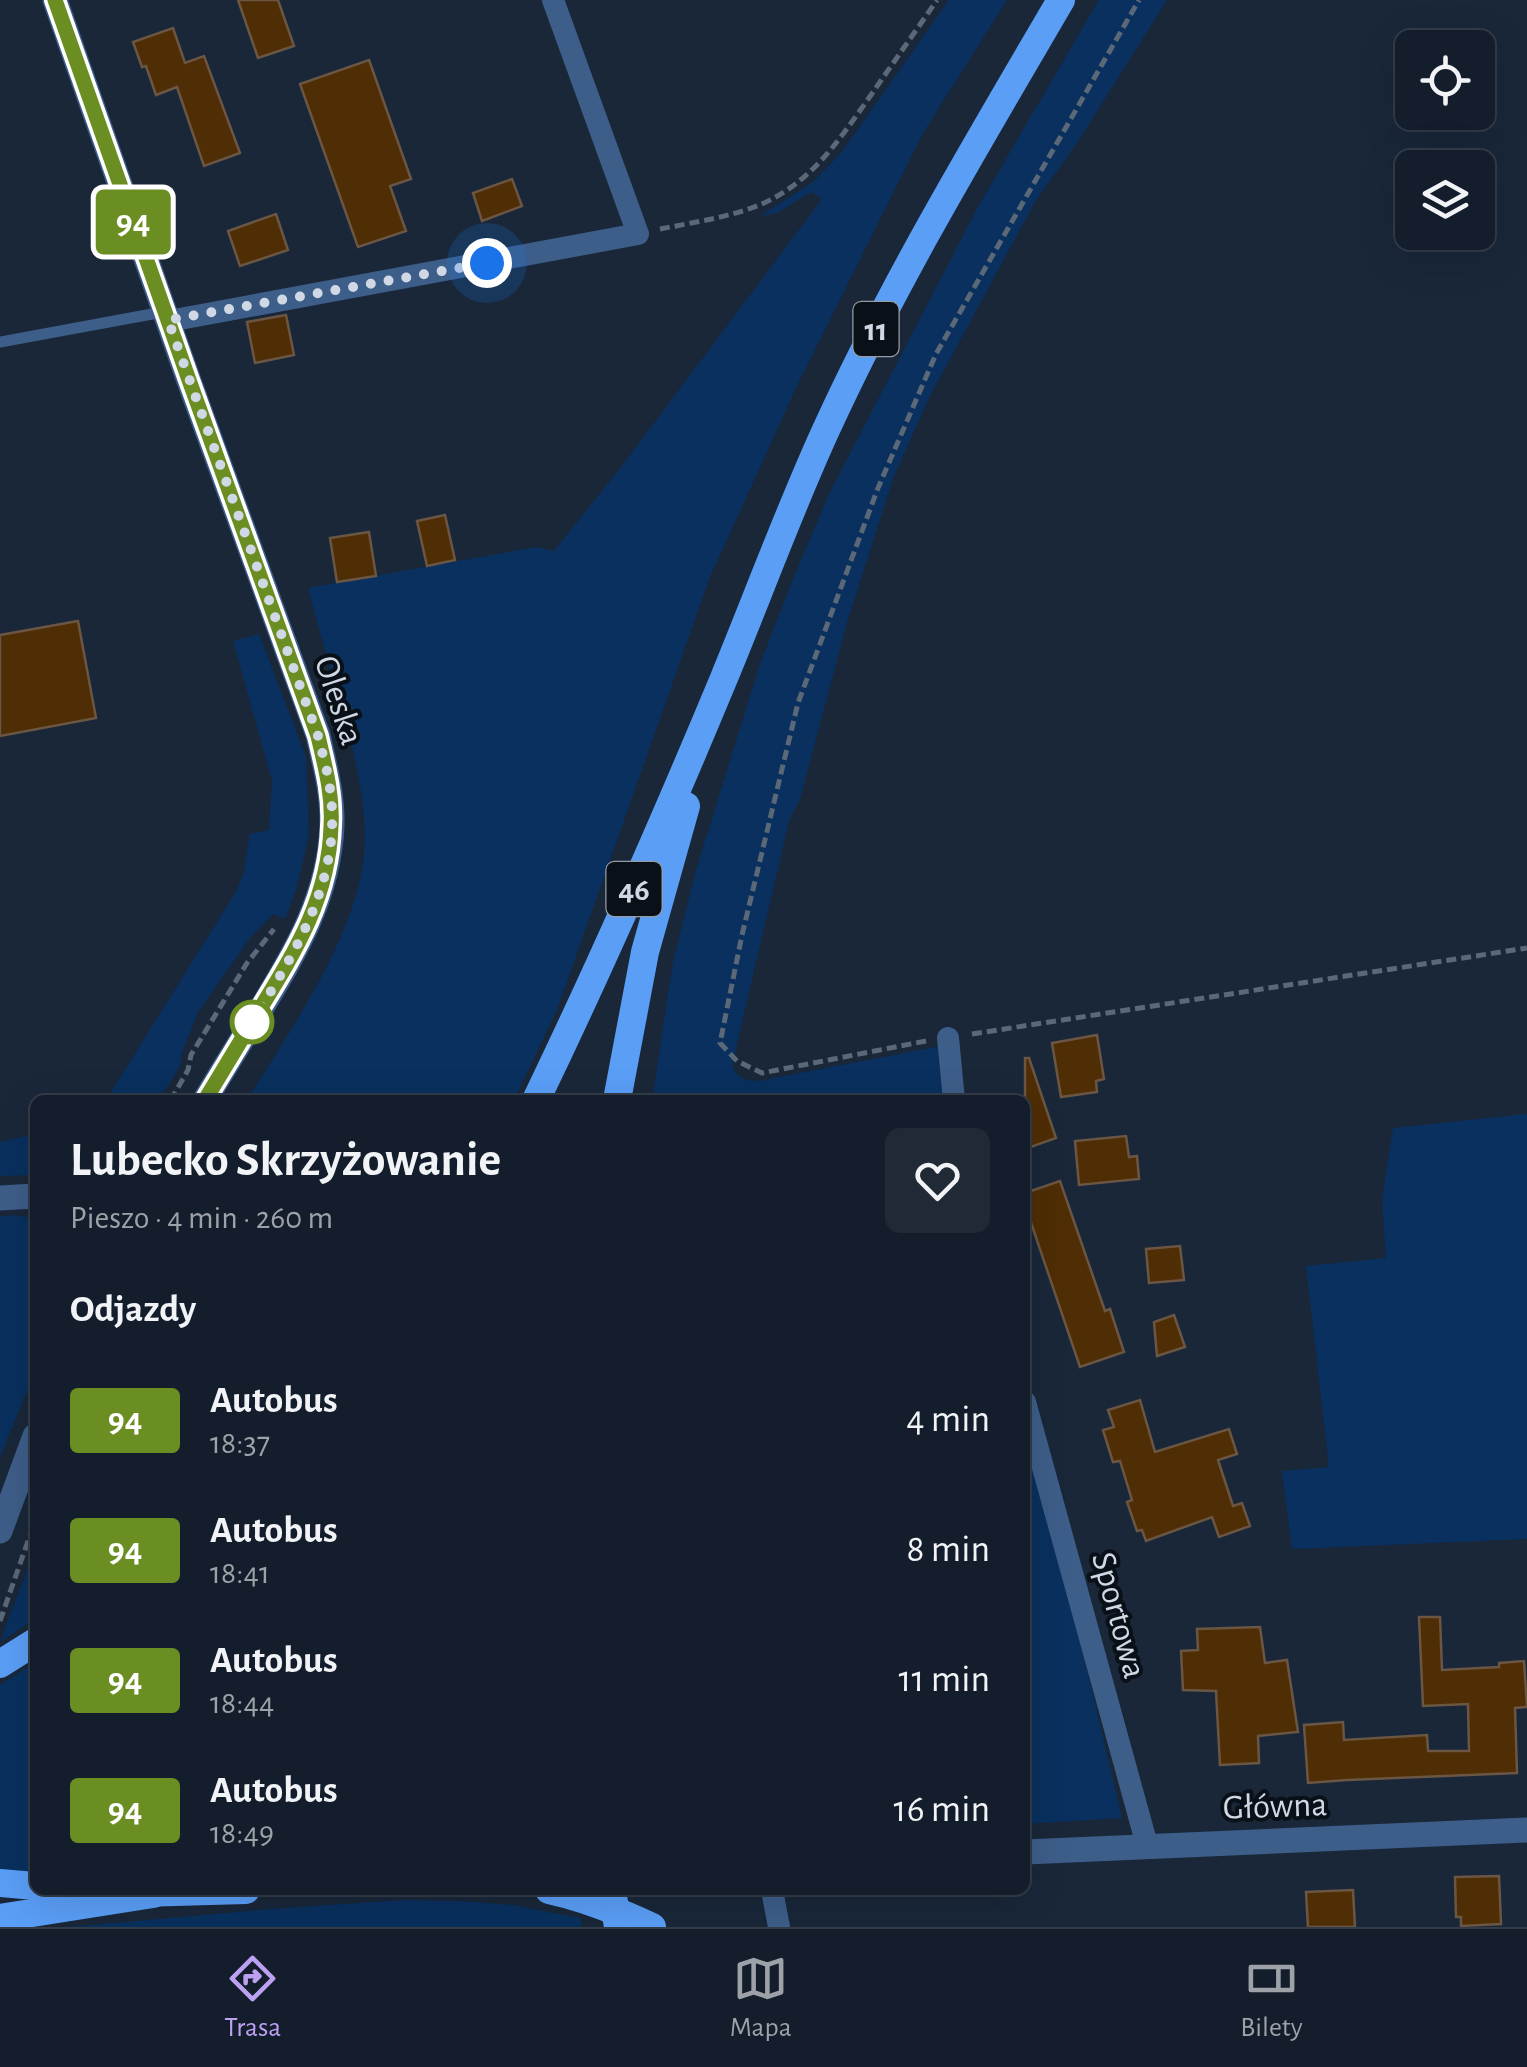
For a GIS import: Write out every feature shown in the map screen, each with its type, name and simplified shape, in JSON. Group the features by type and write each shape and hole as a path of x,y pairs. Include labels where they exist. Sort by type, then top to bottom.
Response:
{"highway":[{"name":"11","path":"618,1095 645,952 677,834 725,675 782,530 870,339 1061,0"},
{"name":"46","path":"538,1095 600,967 725,675"},
{"path":"0,1664 30,1645"},
{"path":"0,1883 30,1886"},
{"path":"0,1918 148,1895"},
{"path":"567,1895 652,1927"},
{"path":"613,1895 618,1927"}],"street":[{"name":"Oleska","path":"55,0 318,736 330,790 328,862 300,945 208,1095"},
{"path":"167,316 638,234 553,0"},
{"path":"948,1038 954,1095"},
{"path":"0,1198 30,1196"},
{"name":"Sportowa","path":"1030,1420 1147,1845"},
{"path":"0,1531 30,1450"},
{"name":"Główna","path":"1030,1852 1527,1830"},
{"path":"773,1895 779,1927"}],"lane":[{"path":"0,342 167,316"}],"path":[{"path":"638,234 743,211 798,183 829,153 937,0"},
{"path":"1138,0 936,354 878,488 798,702 720,1043 737,1061 762,1073 868,1051 1527,948"},
{"path":"174,1095 188,1070 191,1055 248,963 278,924"},
{"path":"0,1621 30,1535"}],"shaded area":[{"path":"949,0 1007,0 923,133 796,388 710,577 557,1010 516,1095 250,1095 336,947 357,892 365,843 357,770 308,588 536,547 554,551 822,199 811,192 777,213 760,216 813,182 841,153"},
{"path":"1099,0 1167,0 1035,202 931,394 894,476 848,619 800,799 789,821 732,1065 742,1078 758,1081 941,1046 945,1095 653,1095 673,962 696,870 760,664 830,492 979,205"},
{"path":"259,634 306,757 309,835 296,890 285,919 273,914 250,938 198,1012 180,1066 162,1095 109,1095 237,890 250,834 269,830 272,780 233,641"},
{"path":"1527,1114 1527,1539 1292,1549 1282,1471 1329,1467 1306,1266 1386,1258 1382,1200 1393,1128"},
{"path":"30,1135 30,1175 0,1176 0,1142"},
{"path":"0,1217 30,1217 30,1384 0,1457"},
{"path":"1030,1452 1062,1564 1122,1818 1030,1824"},
{"path":"30,1562 30,1622 0,1642"},
{"path":"30,1665 30,1876 0,1873 0,1685"},
{"path":"403,1900 513,1905 580,1918 582,1927 70,1927 271,1909"}],"building":[{"path":"238,0 278,0 294,46 258,58"},
{"path":"173,28 185,63 204,56 240,153 204,166 177,87 156,95 133,42"},
{"path":"369,60 411,179 390,186 406,231 358,247 300,84"},
{"path":"512,179 522,206 482,221 473,193"},
{"path":"276,214 288,250 240,266 228,231"},
{"path":"286,315 294,355 255,363 247,322"},
{"path":"445,515 455,560 427,566 417,521"},
{"path":"369,532 376,576 337,582 330,538"},
{"path":"78,621 96,718 0,736 0,635"},
{"path":"1097,1035 1104,1079 1096,1081 1097,1092 1061,1097 1052,1043"},
{"path":"1025,1058 1029,1058 1056,1138 1030,1147 1030,1095 1025,1095"},
{"path":"1126,1136 1129,1157 1137,1156 1139,1179 1079,1185 1075,1141"},
{"path":"1060,1181 1105,1311 1110,1309 1124,1352 1080,1367 1030,1220 1030,1191"},
{"path":"1180,1246 1184,1280 1149,1283 1146,1249"},
{"path":"1174,1315 1185,1347 1157,1356 1154,1322"},
{"path":"1140,1400 1155,1452 1229,1429 1237,1454 1218,1460 1233,1506 1242,1503 1250,1526 1219,1537 1212,1517 1146,1541 1142,1530 1137,1531 1120,1461 1113,1462 1103,1430 1114,1427 1108,1410"},
{"path":"1419,1617 1440,1617 1442,1670 1499,1667 1499,1663 1524,1661 1527,1707 1515,1708 1517,1773 1308,1783 1304,1725 1343,1722 1344,1740 1427,1735 1428,1751 1469,1751 1468,1704 1423,1706"},
{"path":"1260,1627 1265,1663 1287,1660 1298,1732 1258,1736 1259,1763 1220,1765 1216,1691 1183,1690 1181,1651 1198,1650 1197,1629"},
{"path":"1499,1876 1501,1924 1461,1926 1461,1917 1456,1917 1455,1877"},
{"path":"1353,1890 1355,1927 1308,1927 1306,1892"}],"bus line":[{"name":"94","path":"55,0 318,736 330,790 328,862 300,945 208,1095"}],"route":[{"path":"252,1022 300,945 320,891 332,826 330,790 318,736 168,320 487,263"}]}
